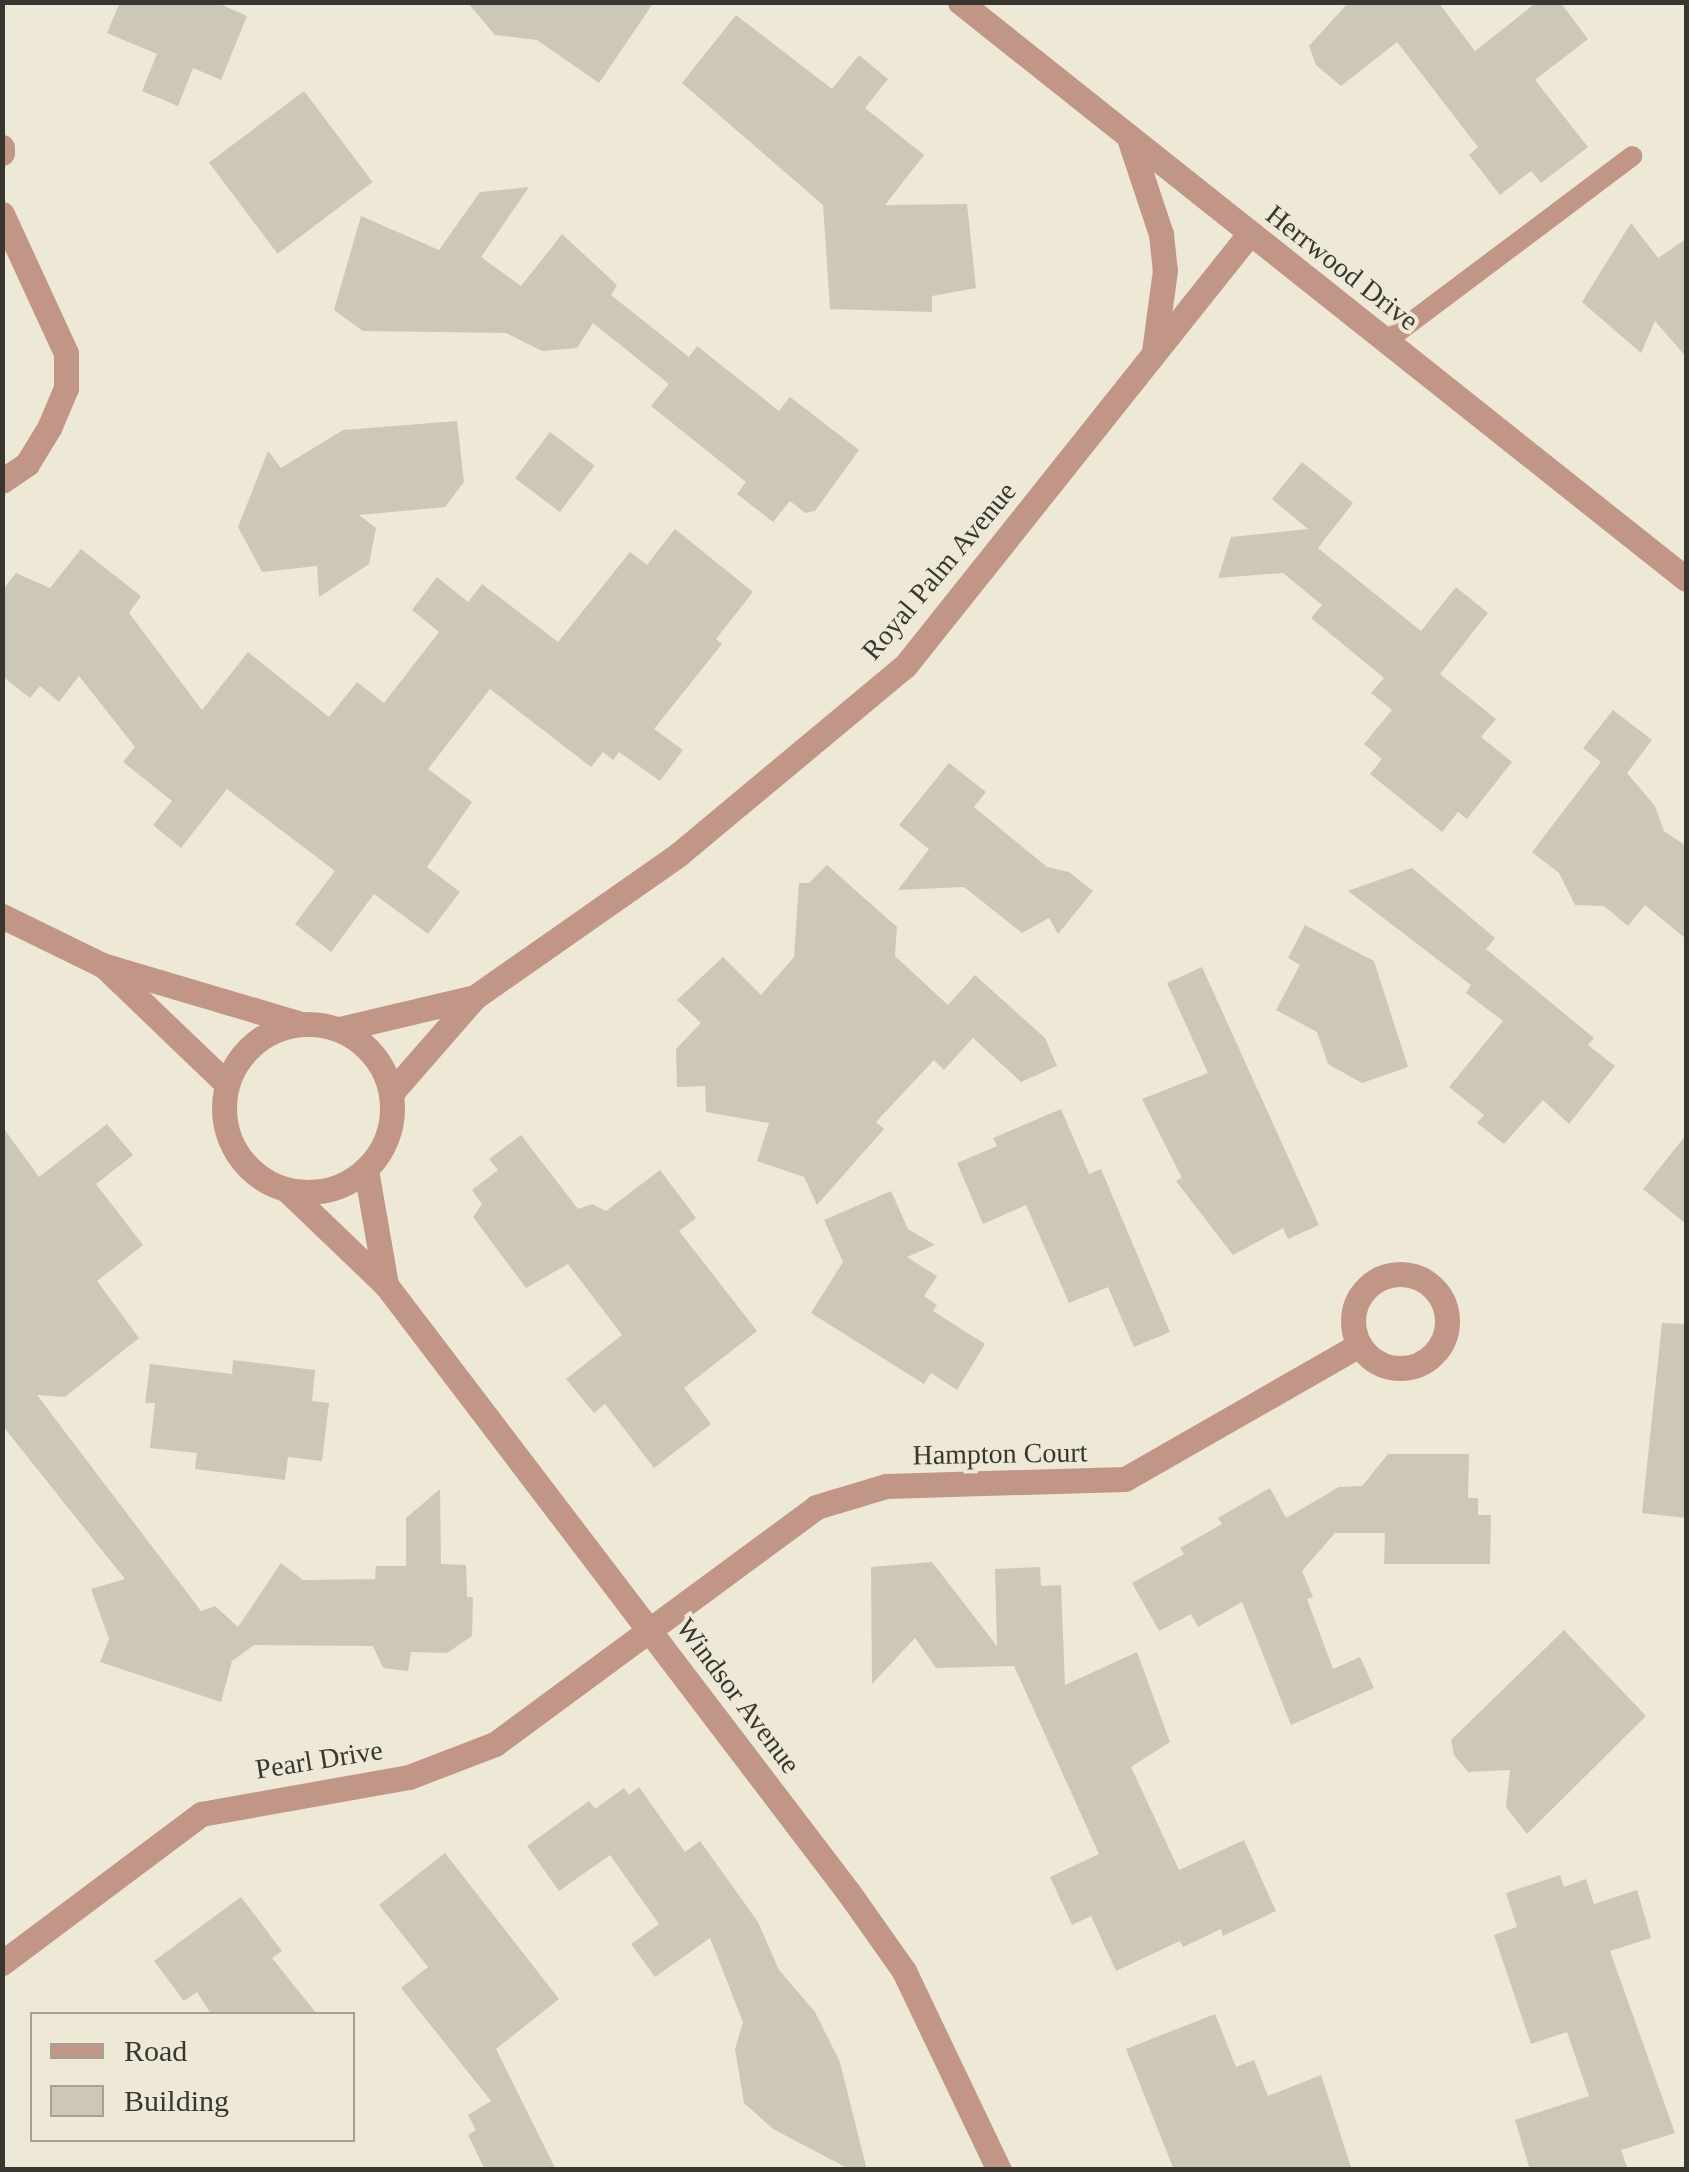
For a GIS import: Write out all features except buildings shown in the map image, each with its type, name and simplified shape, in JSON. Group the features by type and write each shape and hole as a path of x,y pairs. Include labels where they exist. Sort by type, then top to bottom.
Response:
{"street":[{"name":"Herrwood Drive","path":"960,2 1686,579"},
{"path":"1128,136 1163,252 1154,351"},
{"path":"2,214 49,304 66,370 49,428 27,464 2,481"},
{"name":"Royal Palm Avenue","path":"392,1092 475,997 679,854 905,666 1250,233"},
{"path":"2,916 102,965 303,1024 340,1030 364,1044 392,1092 383,1148 366,1170 343,1186 288,1192 242,1162 222,1110 226,1082 259,1038 303,1024"},
{"path":"102,965 226,1082"},
{"name":"Royal Palm Avenue","path":"340,1030 475,997"},
{"name":"Windsor Avenue","path":"366,1170 386,1284"},
{"name":"Windsor Avenue","path":"288,1192 386,1284 652,1631 904,1970 1000,2170"},
{"name":"Hampton Court","path":"652,1631 816,1507 852,1491 1125,1479 1359,1345"},
{"name":"Pearl Drive","path":"2,1963 201,1814 449,1767 495,1744 652,1631"}],"lane":[{"path":"1386,342 1632,156"}]}
